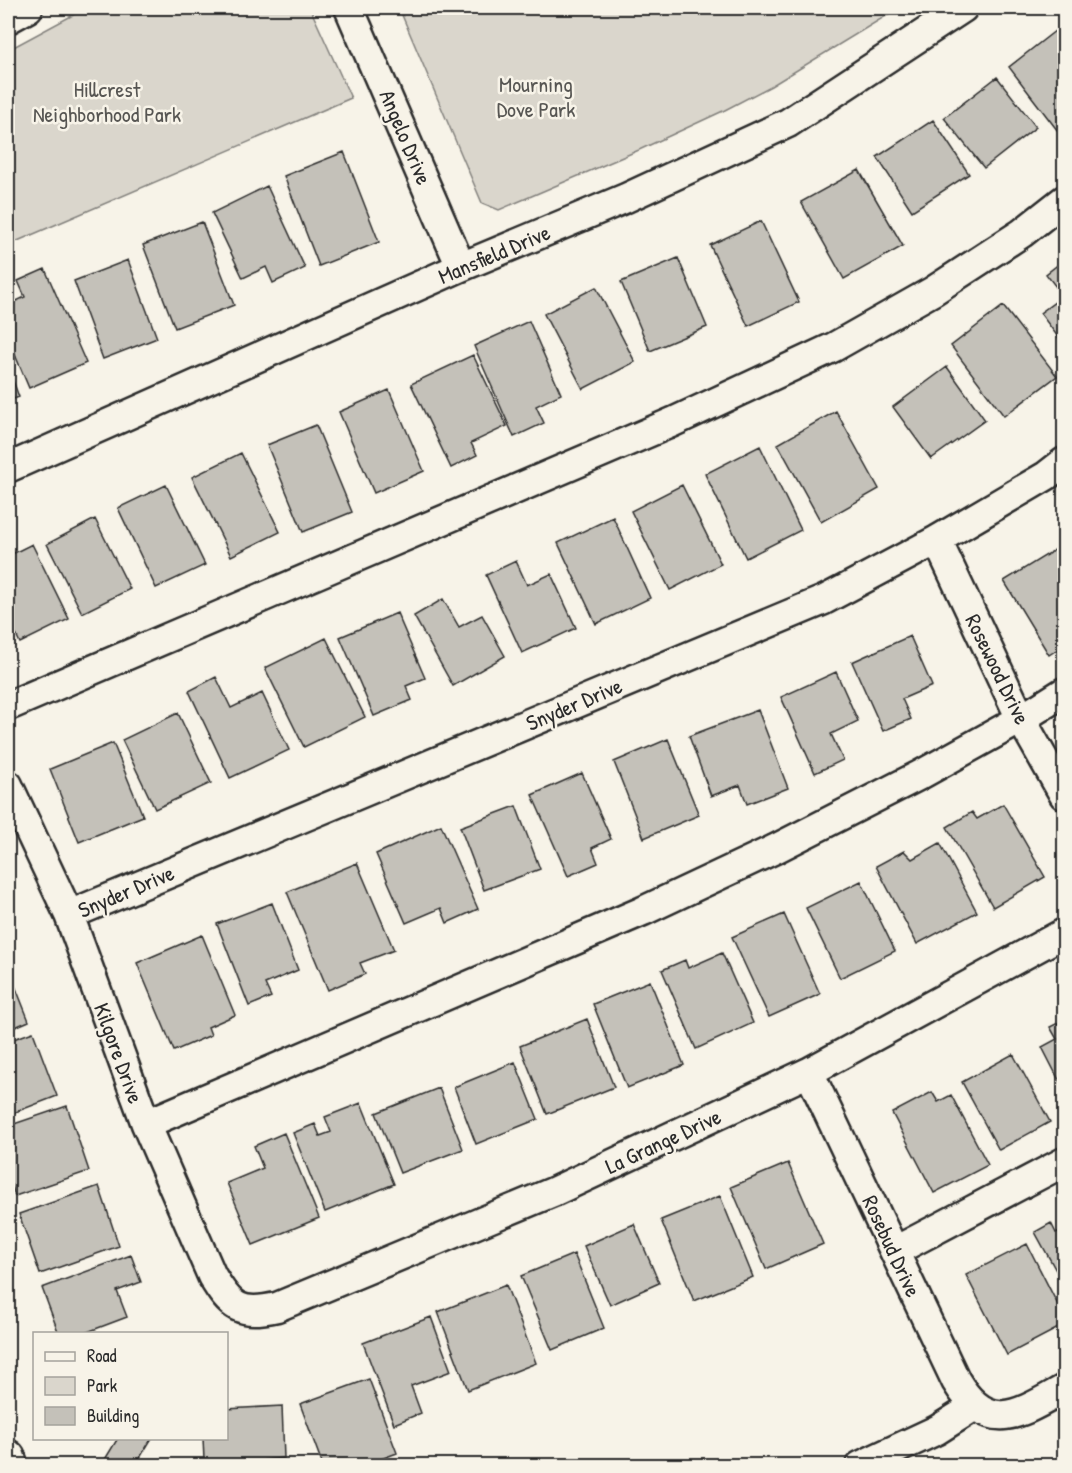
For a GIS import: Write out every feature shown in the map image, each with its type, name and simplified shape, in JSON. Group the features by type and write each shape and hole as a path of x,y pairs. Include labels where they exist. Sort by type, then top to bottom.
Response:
{"main road":[{"path":"8,1457 11,1466"}],"street":[{"path":"8,19 28,8"},
{"name":"Angelo Drive","path":"349,8 461,267"},
{"name":"Mansfield Drive","path":"8,468 461,267 627,198 788,123 963,8"},
{"path":"8,706 673,422 823,352 933,291 1022,233 1065,200"},
{"name":"Snyder Drive","path":"69,915 824,600 937,540 1046,476 1065,462"},
{"name":"Rosewood Drive","path":"937,540 1022,719 1065,795"},
{"path":"146,1124 644,911 786,844 920,775 1022,719 1065,692"},
{"name":"Kilgore Drive","path":"8,785 69,915 146,1124 212,1276 231,1303 245,1310"},
{"name":"La Grange Drive","path":"245,1310 260,1310 277,1306 542,1197 809,1072 1065,933"},
{"name":"Rosebud Drive","path":"809,1072 956,1381 979,1410"},
{"path":"895,1251 1065,1162"},
{"path":"861,1466 979,1410 1002,1415 1012,1414 1032,1407 1065,1389"}],"green space":[{"name":"Hillcrest Neighborhood Park","path":"86,8 310,8 351,98 8,245 8,50"},
{"name":"Mourning Dove Park","path":"399,8 899,8 771,86 723,111 499,210 482,203"}],"building":[{"path":"1060,27 1064,32 1064,139 1009,67"},
{"path":"997,77 1036,127 984,168 944,118"},
{"path":"933,120 969,174 912,211 877,157"},
{"path":"344,152 379,242 319,266 284,176"},
{"path":"859,170 903,246 844,279 801,202"},
{"path":"267,186 305,268 273,283 266,267 243,278 212,213"},
{"path":"761,221 799,302 748,326 710,245"},
{"path":"202,222 234,305 175,328 143,245"},
{"path":"678,258 707,327 650,351 621,282"},
{"path":"128,260 157,338 103,359 74,281"},
{"path":"1064,260 1064,345 1040,313 1063,296 1046,274"},
{"path":"45,269 86,363 29,388 8,338 8,305 25,297 18,281"},
{"path":"596,287 635,362 583,389 544,314"},
{"path":"1003,306 1057,376 1004,416 951,346"},
{"path":"529,321 561,394 536,406 544,423 514,437 474,346"},
{"path":"473,355 507,426 471,443 477,455 451,468 411,384"},
{"path":"8,367 19,397 8,401"},
{"path":"947,367 985,420 931,459 893,407"},
{"path":"389,390 424,471 374,493 339,412"},
{"path":"836,411 879,489 821,522 778,444"},
{"path":"316,425 352,512 303,532 267,445"},
{"path":"760,446 801,530 746,558 705,474"},
{"path":"241,453 280,532 231,556 192,477"},
{"path":"166,485 205,565 156,588 118,508"},
{"path":"682,485 721,564 670,590 631,511"},
{"path":"613,517 650,598 596,624 558,543"},
{"path":"95,519 130,589 82,613 47,544"},
{"path":"32,544 69,619 20,643 8,617 8,556"},
{"path":"1056,549 1064,563 1064,645 1049,655 1004,581"},
{"path":"516,561 527,585 551,574 576,628 522,653 486,575"},
{"path":"443,599 459,627 482,615 505,656 453,686 414,616"},
{"path":"397,613 425,678 406,686 412,700 374,716 340,637"},
{"path":"910,636 932,686 902,699 911,719 883,731 852,662"},
{"path":"326,638 365,717 304,747 265,668"},
{"path":"836,672 858,721 831,734 843,760 815,773 781,697"},
{"path":"216,677 231,708 262,693 289,750 230,778 189,691"},
{"path":"758,710 788,788 747,804 740,785 711,796 689,736"},
{"path":"178,713 211,783 155,809 122,740"},
{"path":"668,739 699,815 644,838 614,762"},
{"path":"113,743 143,816 79,842 50,769"},
{"path":"582,773 611,839 592,848 598,863 568,876 532,795"},
{"path":"1003,804 1045,877 993,907 947,827 972,812 977,819"},
{"path":"516,806 540,869 484,890 460,827"},
{"path":"441,825 478,909 447,923 441,908 406,923 376,854"},
{"path":"940,843 977,912 917,944 876,866 904,851 912,859"},
{"path":"357,863 394,950 360,963 365,974 328,990 287,892"},
{"path":"861,881 895,951 840,978 806,908"},
{"path":"272,903 298,970 265,984 271,997 249,1006 217,924"},
{"path":"784,914 820,994 769,1017 732,937"},
{"path":"202,935 235,1015 208,1027 211,1035 174,1051 137,963"},
{"path":"722,953 753,1023 696,1049 662,970 685,960 688,968"},
{"path":"8,968 29,1021 8,1030"},
{"path":"650,981 684,1065 627,1088 593,1004"},
{"path":"587,1019 614,1087 547,1114 520,1046"},
{"path":"1064,1020 1064,1090 1042,1047 1057,1039 1050,1027"},
{"path":"33,1032 57,1096 8,1115 8,1041"},
{"path":"1013,1054 1050,1122 999,1150 962,1082"},
{"path":"515,1062 538,1119 476,1144 454,1087"},
{"path":"439,1088 463,1149 400,1173 376,1113"},
{"path":"932,1092 938,1102 951,1095 988,1165 934,1193 892,1113"},
{"path":"361,1103 394,1184 325,1212 293,1133 315,1124 320,1136 331,1132 325,1117"},
{"path":"67,1106 89,1171 15,1196 8,1174 8,1126"},
{"path":"284,1133 319,1218 253,1245 227,1183 263,1168 254,1146"},
{"path":"788,1163 823,1244 766,1269 731,1187"},
{"path":"99,1186 119,1246 40,1274 19,1214"},
{"path":"720,1196 753,1277 694,1301 661,1220"},
{"path":"1051,1223 1056,1233 1064,1229 1064,1285 1035,1232"},
{"path":"634,1224 659,1283 610,1305 584,1246"},
{"path":"1027,1244 1064,1317 1064,1325 1007,1355 966,1275"},
{"path":"574,1254 604,1328 552,1350 521,1276"},
{"path":"131,1255 141,1282 117,1291 127,1317 87,1332 58,1332 42,1288"},
{"path":"506,1285 536,1363 468,1390 438,1312"},
{"path":"431,1317 451,1371 411,1386 421,1413 394,1424 363,1343"},
{"path":"369,1379 397,1453 362,1466 323,1466 300,1404"},
{"path":"282,1406 284,1458 264,1460 264,1466 169,1466 169,1462 204,1460 203,1440 228,1440 228,1409"},
{"path":"117,1440 151,1440 135,1466 112,1466 104,1461"}]}
